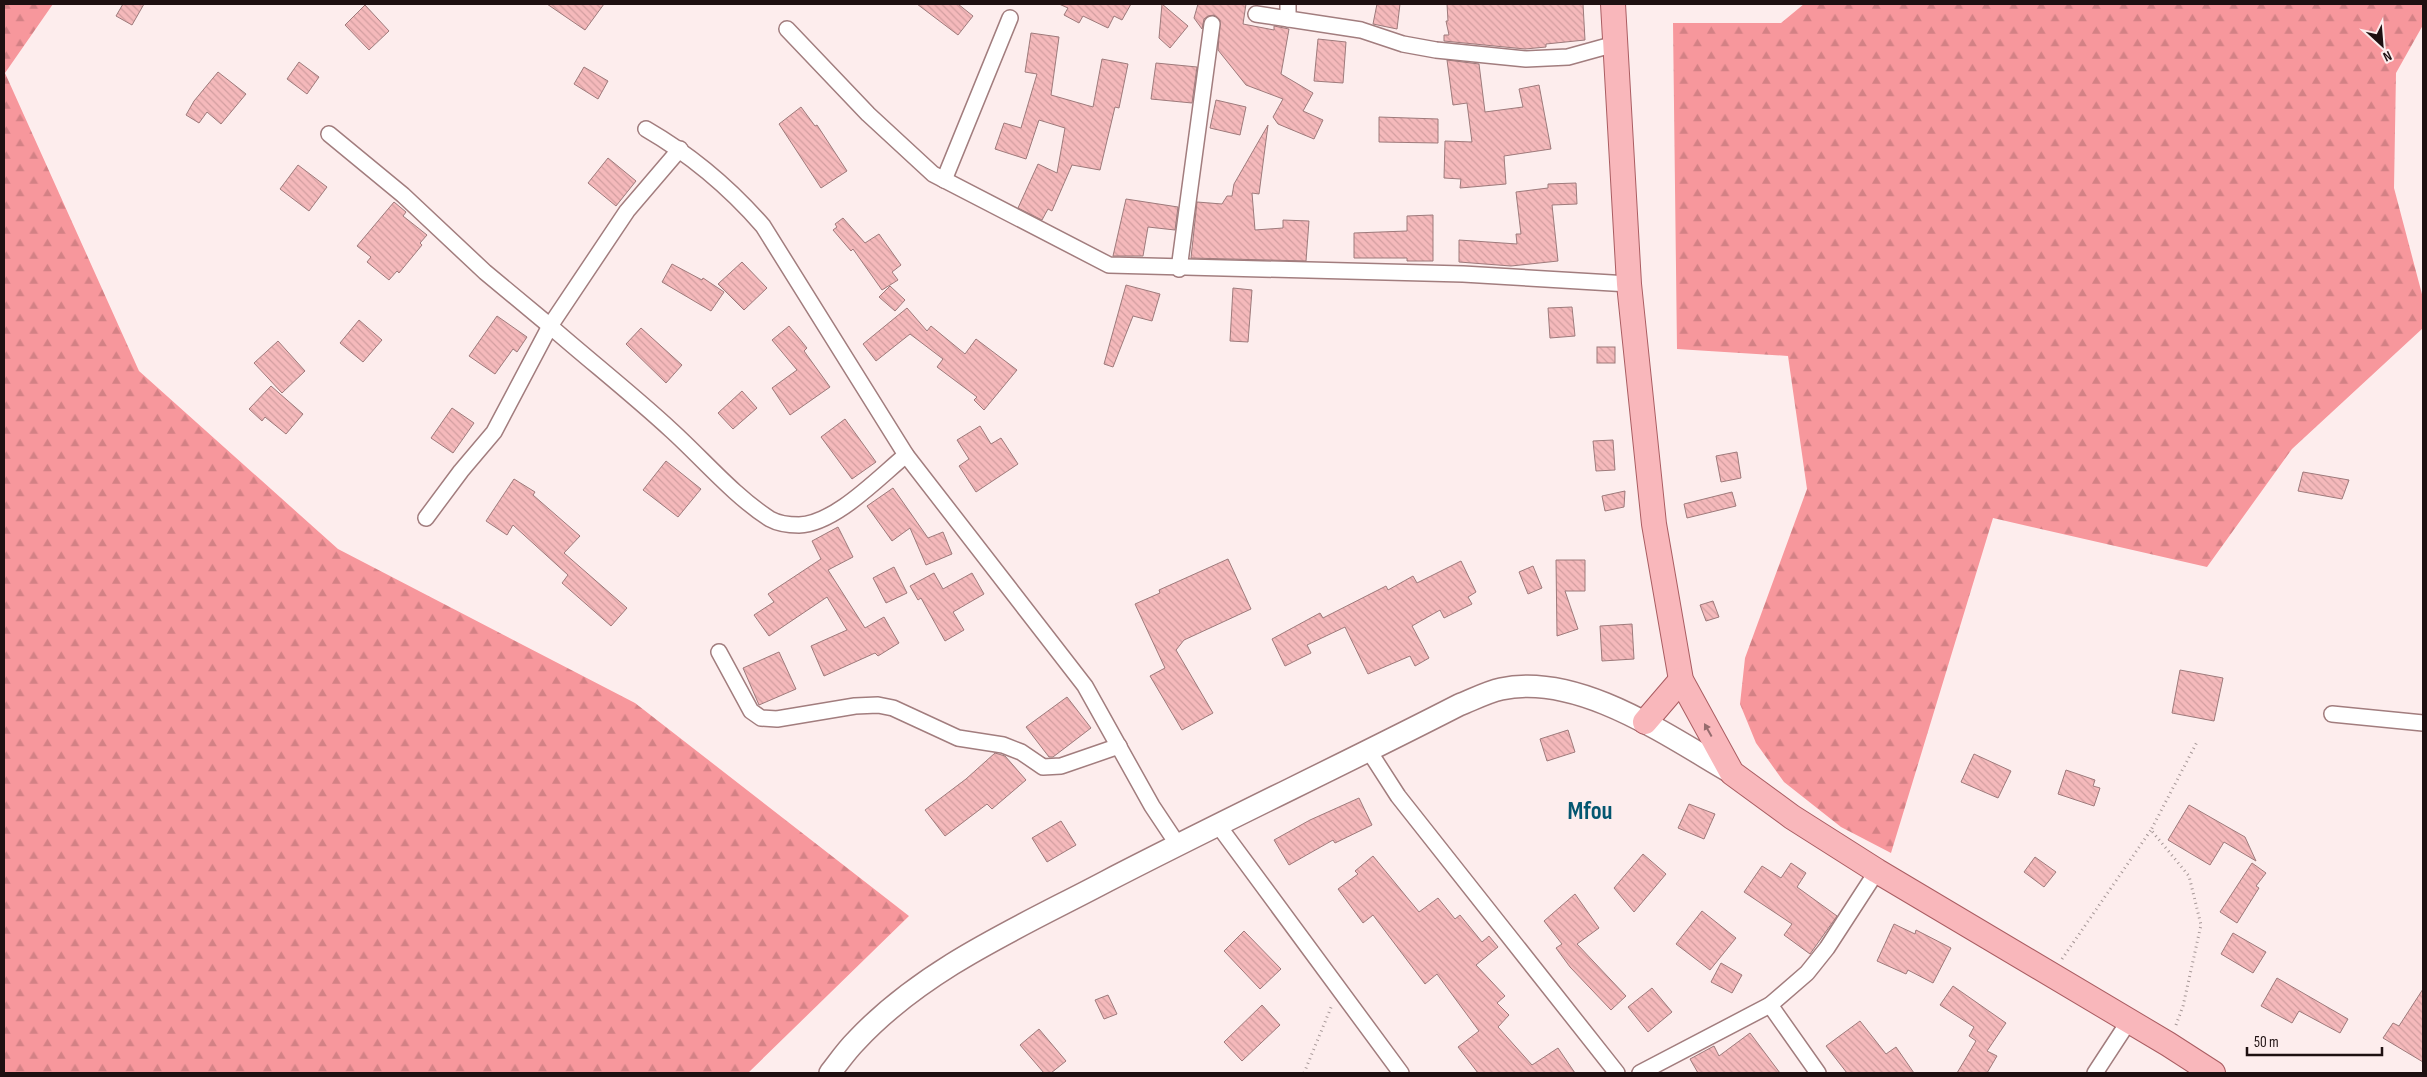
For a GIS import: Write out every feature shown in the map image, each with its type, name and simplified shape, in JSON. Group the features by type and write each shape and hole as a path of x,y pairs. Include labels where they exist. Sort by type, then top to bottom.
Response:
{"main road":[{"path":"1613,4 1629,284 1654,524 1681,680 1732,773"},
{"path":"1645,722 1681,680"},
{"path":"830,1073 855,1041 881,1017 944,970 999,938 1178,845 1369,752 1458,705 1501,689 1539,686 1584,696 1645,722 1732,773 1792,817 1877,871 2168,1044 2213,1073"}],"street":[{"path":"1288,4 1288,19"},
{"path":"1256,14 1361,30 1404,44 1436,50 1526,59 1568,57 1615,44"},
{"path":"944,180 1010,18"},
{"path":"1179,269 1212,24"},
{"path":"787,29 868,114 933,174 1109,265 1179,269 1463,274 1629,284"},
{"path":"646,129 680,149 738,197 764,226 906,455 1085,686 1152,806 1178,845"},
{"path":"329,134 403,195 485,272 653,413 740,496 772,520 782,524 801,525 833,513 852,501 906,455"},
{"path":"426,518 461,471 494,432 550,326 627,210 680,149"},
{"path":"719,652 751,711 761,718 777,719 855,706 878,705 893,708 958,738 1003,745 1021,752 1043,768 1062,766 1119,746"},
{"path":"2332,714 2423,723"},
{"path":"1369,752 1398,796 1617,1073"},
{"path":"1218,825 1401,1073"},
{"path":"1640,1073 1770,1005 1807,973 1827,948 1877,871"},
{"path":"1770,1005 1818,1073"},
{"path":"2095,1073 2129,1022"}],"path":[{"path":"2052,975 2151,830 2197,742"},
{"path":"2151,830 2189,876 2201,924 2183,1006 2168,1044"},
{"path":"1304,1073 1339,990"}],"green space":[{"path":"4,4 53,4 5,73 139,371 338,549 635,703 909,916 748,1073 4,1073"},
{"path":"1804,4 2423,4 2423,25 2396,73 2394,188 2423,298 2423,328 2292,449 2207,567 1993,518 1891,853 1841,827 1784,782 1756,743 1740,704 1745,658 1807,489 1788,356 1677,349 1673,23 1781,23"}],"building":[{"path":"123,4 144,4 132,25 116,16"},
{"path":"547,4 604,4 585,30"},
{"path":"917,4 958,4 973,16 958,35"},
{"path":"1059,4 1131,4 1122,20 1114,16 1108,28 1083,16 1079,23 1064,15 1068,8"},
{"path":"1162,4 1188,26 1170,48 1159,38"},
{"path":"1198,4 1246,4 1243,24 1274,30 1274,26 1289,29 1281,74 1313,93 1303,111 1323,120 1314,139 1278,124 1273,117 1283,99 1246,85 1218,50 1220,20 1214,15 1208,16 1204,19 1202,29 1194,18"},
{"path":"1377,4 1400,4 1397,29 1373,24"},
{"path":"1447,4 1583,4 1585,40 1546,44 1546,47 1525,49 1444,41 1444,35 1449,35 1446,21 1448,21"},
{"path":"365,5 389,31 369,50 345,25"},
{"path":"1031,33 1059,37 1051,95 1093,107 1102,59 1128,64 1119,108 1115,107 1100,170 1072,165 1052,211 1048,209 1042,220 1018,208 1038,164 1057,173 1065,128 1039,120 1026,159 995,149 1004,123 1021,128 1037,74 1025,72"},
{"path":"1318,39 1346,42 1343,83 1314,81"},
{"path":"1447,60 1479,64 1485,112 1523,107 1519,89 1539,85 1551,149 1504,156 1506,184 1460,188 1461,179 1444,178 1445,141 1472,142 1467,103 1453,105"},
{"path":"299,62 319,77 307,94 287,79"},
{"path":"1156,63 1197,67 1192,103 1151,99"},
{"path":"584,67 608,81 598,99 574,84"},
{"path":"218,72 246,94 221,124 207,112 199,123 186,115 194,101"},
{"path":"1216,100 1246,107 1240,135 1210,128"},
{"path":"801,107 815,126 817,125 847,171 821,188 779,124"},
{"path":"1379,117 1438,119 1438,143 1379,142"},
{"path":"1268,125 1259,194 1252,193 1255,230 1283,228 1283,220 1309,221 1306,261 1191,258 1197,202 1222,204 1227,196 1232,196 1234,184"},
{"path":"608,158 636,181 616,206 588,183"},
{"path":"298,165 327,187 309,211 280,189"},
{"path":"1576,183 1577,204 1552,205 1558,261 1511,266 1459,262 1459,240 1517,244 1516,234 1521,234 1516,192 1548,188 1548,184"},
{"path":"1126,199 1178,207 1175,230 1148,227 1143,256 1113,256"},
{"path":"394,202 406,212 403,216 427,235 420,243 422,245 399,273 397,271 389,280 367,262 371,257 357,246"},
{"path":"1433,215 1433,261 1407,261 1407,258 1354,258 1354,233 1407,231 1407,216"},
{"path":"843,218 865,243 879,234 901,265 892,272 898,280 882,290 853,249 851,251 833,230 837,227 835,224"},
{"path":"742,262 767,288 744,310 718,284"},
{"path":"672,264 702,280 703,278 724,292 711,311 662,282"},
{"path":"1126,285 1160,294 1152,321 1133,316 1113,367 1104,364"},
{"path":"890,286 905,300 895,311 879,297"},
{"path":"1233,288 1252,290 1248,342 1230,341"},
{"path":"1572,307 1575,336 1550,338 1548,308"},
{"path":"907,308 927,331 931,326 965,354 976,339 1017,370 984,410 974,400 977,397 937,367 943,359 910,334 876,361 863,344"},
{"path":"497,316 527,337 517,352 513,349 495,374 469,356"},
{"path":"359,320 382,340 363,362 340,343"},
{"path":"789,326 807,348 804,351 830,387 790,415 772,388 797,370 772,340"},
{"path":"641,328 682,365 666,383 626,344"},
{"path":"278,341 305,371 282,393 254,363"},
{"path":"1597,347 1615,347 1615,363 1597,363"},
{"path":"271,386 303,414 286,434 265,417 262,421 249,409"},
{"path":"742,391 757,408 733,429 718,413"},
{"path":"452,408 474,423 453,453 431,438"},
{"path":"845,419 876,462 852,479 821,437"},
{"path":"980,426 991,444 1001,438 1018,464 976,492 959,466 969,459 957,440"},
{"path":"1613,440 1615,470 1596,471 1593,441"},
{"path":"1737,452 1741,478 1721,482 1716,456"},
{"path":"666,461 701,489 678,517 643,490"},
{"path":"2303,472 2349,480 2342,499 2298,491"},
{"path":"514,479 535,492 533,495 580,536 564,553 627,608 611,626 562,583 568,575 513,525 507,535 486,521"},
{"path":"893,488 928,538 943,532 952,554 926,565 910,528 892,541 867,506"},
{"path":"1625,491 1624,507 1605,511 1602,496"},
{"path":"1732,492 1736,506 1687,518 1684,504"},
{"path":"838,527 853,557 828,570 865,628 884,617 899,643 878,656 875,653 824,676 811,646 847,630 827,597 769,636 754,615 774,602 768,594 821,559 812,541"},
{"path":"1228,559 1251,609 1184,640 1176,650 1213,713 1182,730 1150,676 1165,668 1135,604 1160,593 1159,590"},
{"path":"1556,560 1585,560 1585,591 1565,591 1578,629 1557,636"},
{"path":"1461,561 1476,592 1468,597 1472,604 1444,618 1440,610 1412,626 1429,658 1415,666 1410,656 1368,674 1345,627 1307,645 1311,653 1285,666 1272,639 1320,613 1323,618 1386,586 1388,590 1413,576 1417,583"},
{"path":"1533,566 1542,588 1528,594 1519,572"},
{"path":"894,567 907,593 886,603 873,578"},
{"path":"934,573 943,589 972,573 984,594 953,612 964,630 945,641 921,598 918,600 910,586"},
{"path":"1713,601 1719,617 1706,621 1700,605"},
{"path":"1632,624 1634,659 1602,661 1600,626"},
{"path":"779,652 796,689 759,705 743,668"},
{"path":"2180,670 2223,678 2214,721 2172,713"},
{"path":"1067,697 1091,728 1053,757 1049,757 1026,727"},
{"path":"1568,730 1575,752 1547,761 1540,739"},
{"path":"995,753 1005,756 1026,780 992,809 987,804 945,836 925,810 966,779"},
{"path":"1974,754 2011,771 1998,798 1961,782"},
{"path":"2066,770 2095,780 2093,786 2100,788 2094,806 2058,794"},
{"path":"1359,798 1372,825 1335,843 1333,840 1289,865 1274,840 1310,820"},
{"path":"1689,804 1715,814 1704,839 1678,828"},
{"path":"2189,805 2245,837 2256,861 2224,842 2210,865 2168,840"},
{"path":"1061,821 1076,845 1047,862 1032,838"},
{"path":"1643,854 1666,874 1634,912 1614,888"},
{"path":"1373,856 1419,912 1438,898 1455,919 1460,915 1482,942 1489,936 1498,947 1476,965 1505,996 1497,1003 1509,1015 1498,1027 1532,1065 1558,1048 1575,1073 1478,1073 1458,1047 1479,1031 1437,974 1425,984 1373,915 1363,923 1338,889 1358,874 1355,871"},
{"path":"2035,857 2056,872 2044,887 2024,872"},
{"path":"1791,863 1806,873 1797,887 1837,916 1810,954 1784,935 1792,924 1744,892 1762,866 1781,878"},
{"path":"2252,863 2266,873 2256,886 2259,888 2237,923 2220,912"},
{"path":"1575,894 1599,928 1577,944 1626,996 1611,1010 1570,967 1556,948 1562,944 1544,921"},
{"path":"1702,911 1736,938 1710,970 1676,944"},
{"path":"1894,924 1915,934 1916,930 1951,948 1933,983 1908,970 1906,974 1877,961"},
{"path":"1244,931 1281,969 1260,989 1224,951"},
{"path":"2233,933 2266,952 2253,973 2221,954"},
{"path":"1721,963 1742,975 1732,993 1711,982"},
{"path":"2277,978 2348,1019 2340,1033 2299,1011 2292,1023 2261,1006"},
{"path":"1953,986 2006,1023 1987,1051 1997,1056 1987,1073 1957,1073 1976,1041 1969,1036 1974,1027 1940,1005"},
{"path":"1652,988 1672,1012 1648,1032 1628,1007"},
{"path":"2423,989 2423,1062 2383,1038 2393,1023 2399,1026"},
{"path":"1108,995 1117,1014 1104,1019 1095,1000"},
{"path":"1262,1005 1280,1025 1242,1061 1224,1042"},
{"path":"1860,1021 1886,1054 1896,1047 1914,1073 1847,1073 1826,1046"},
{"path":"1039,1029 1066,1061 1051,1073 1044,1073 1020,1045"},
{"path":"1750,1033 1780,1073 1698,1073 1690,1059 1714,1046 1719,1056"}],"district":[{"name":"Mfou","path":"1590,810"}]}
